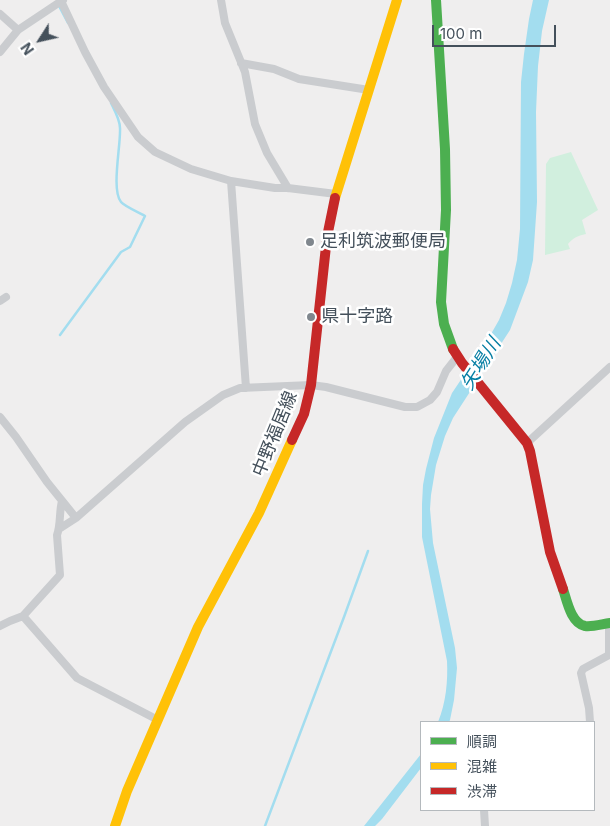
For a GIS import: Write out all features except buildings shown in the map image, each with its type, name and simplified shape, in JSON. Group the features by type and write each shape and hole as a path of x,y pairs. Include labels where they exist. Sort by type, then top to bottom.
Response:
{"main road":[{"name":"中野福居線","path":"115,826 127,791 198,627 259,513 304,414 311,385 326,246 336,194 397,0"},
{"path":"436,0 446,175 443,280 441,288 442,312 447,335 458,357 526,443 530,451 550,552 569,608 576,621 588,626 610,623"}],"street":[{"path":"221,0 225,23 244,72 255,124 288,188"},
{"path":"0,52 18,30 60,1 104,86 138,138 155,152 191,169 231,181 275,188 336,194"},
{"path":"0,14 18,30"},
{"path":"241,63 274,70 299,79 369,90"},
{"path":"231,181 246,388"},
{"path":"60,528 76,518 185,422 223,395 240,388 311,385 405,407 417,407 430,400 446,371 458,357"},
{"path":"526,443 610,368"},
{"path":"0,417 47,482 76,518"},
{"path":"0,626 23,616 60,576 57,535 60,528 60,506 62,501"},
{"path":"23,616 77,678 158,720"},
{"path":"590,721 581,673 583,669 609,655 610,623"},
{"path":"484,811 485,826"}],"green space":[{"path":"571,152 598,210 582,220 586,234 572,240 568,244 570,249 545,255 546,164 550,158"}],"water":[{"name":"矢場川","path":"533,0 549,0 542,31 538,66 536,112 537,202 533,260 528,282 510,330 453,418 445,436 436,465 431,495 430,509 433,543 455,648 457,668 450,720 438,721 446,692 447,661 422,537 423,485 434,438 452,393 499,320 512,283 517,260 520,229 521,82"},
{"path":"420,755 420,769 382,819 375,826 364,826"}],"waterway":[{"path":"59,6 68,23"},
{"path":"60,335 121,252 130,247 145,216 123,204 118,196 117,178 120,125 111,103"},
{"path":"265,826 368,551"}],"traffic: fast":[{"path":"436,0 445,149 446,210 441,302 444,324 453,349"},
{"path":"563,589 570,611 580,624 591,626 610,623"}],"traffic: slow":[{"path":"335,198 397,0"},
{"path":"115,826 127,791 198,627 259,513 292,440"}],"traffic: jam":[{"path":"292,440 304,414 311,385 327,237 335,198"},
{"path":"453,349 462,363 527,443 550,552 563,589"}],"place":[{"name":"足利筑波郵便局","path":"310,242"},
{"name":"県十字路","path":"311,317"}]}
